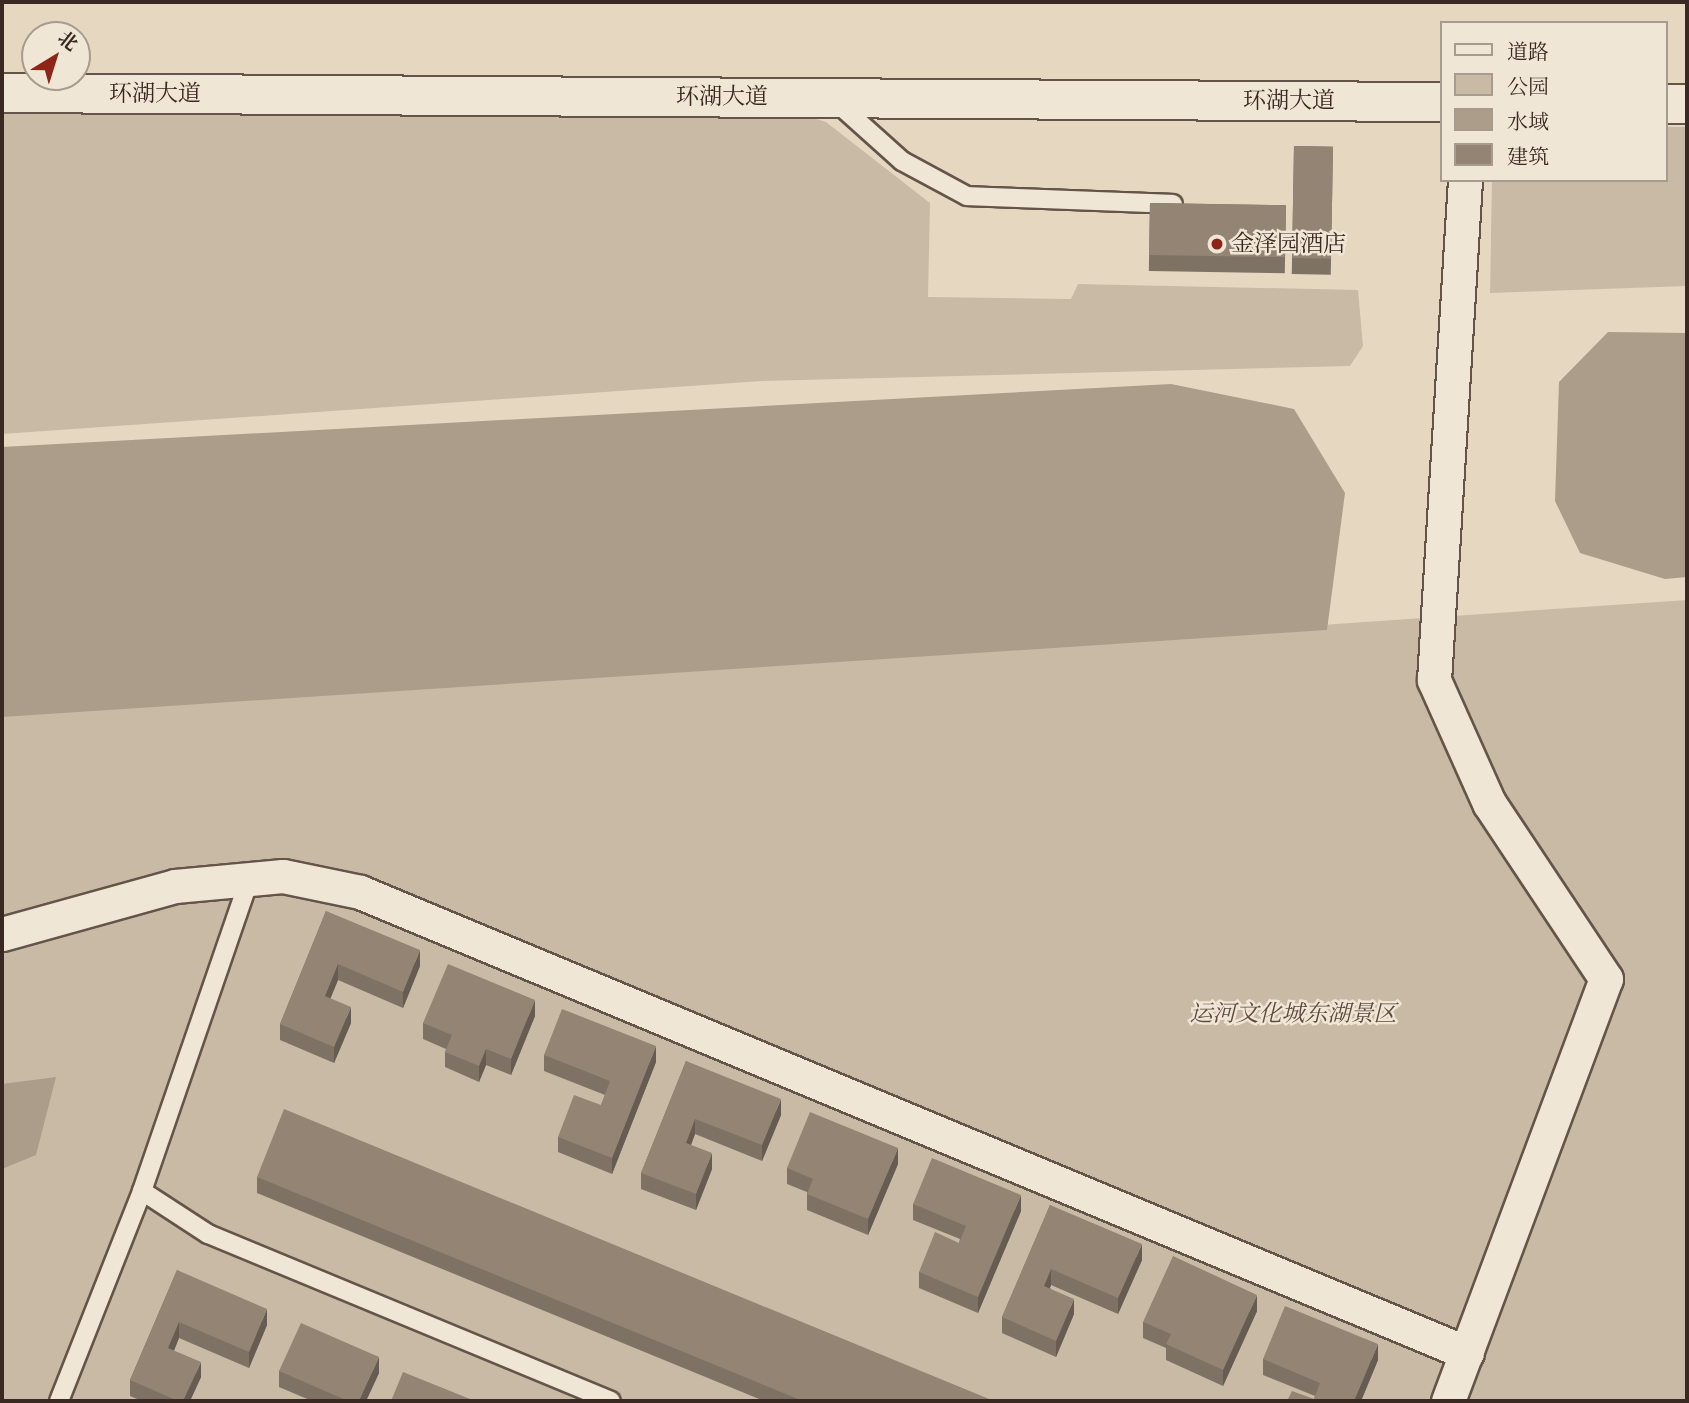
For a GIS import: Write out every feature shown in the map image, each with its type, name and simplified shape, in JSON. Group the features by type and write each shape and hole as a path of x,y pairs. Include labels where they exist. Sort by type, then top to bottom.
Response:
{"main road":[{"name":"环湖大道","path":"2,93 1440,102"},
{"path":"1668,104 1687,104"}],"street":[{"path":"1448,1401 1606,979 1489,803 1434,680 1465,182"},
{"path":"2,934 175,886 250,878 319,881 360,892 1467,1353"}],"lane":[{"path":"832,98 902,161 968,196 1187,205"},
{"path":"59,1401 142,1191 250,878"},
{"path":"142,1191 208,1234 611,1401"}],"green space":[{"path":"2,111 797,113 826,122 930,203 928,297 1071,299 1078,284 1358,290 1363,346 1350,366 762,381 2,434"},
{"path":"1668,127 1687,127 1687,286 1490,293 1492,182 1668,182"},
{"name":"运河文化城东湖景区","path":"1687,600 1687,1401 2,1401 2,715"}],"water":[{"path":"1608,332 1687,333 1687,577 1665,579 1580,553 1555,501 1559,382"},
{"path":"1171,384 1294,409 1345,493 1327,630 2,717 2,447"},
{"path":"56,1077 36,1155 2,1169 2,1084"}],"building":[{"path":"1294,146 1333,147 1331,259 1292,258"},
{"path":"1150,203 1286,205 1285,257 1149,255"},
{"path":"326,911 420,950 403,992 338,964 325,996 351,1007 334,1047 280,1024"},
{"path":"448,964 535,1000 511,1059 486,1049 479,1066 445,1052 452,1035 423,1023"},
{"path":"562,1009 656,1046 612,1158 558,1137 574,1095 601,1105 610,1081 544,1055"},
{"path":"686,1061 781,1099 762,1145 695,1119 686,1143 712,1153 696,1194 641,1173"},
{"path":"284,1109 994,1401 803,1401 257,1177"},
{"path":"810,1112 898,1148 868,1219 807,1194 813,1179 787,1168"},
{"path":"932,1158 1021,1195 978,1297 919,1272 935,1232 959,1243 966,1226 913,1204"},
{"path":"1050,1205 1142,1244 1118,1298 1051,1269 1044,1286 1074,1299 1056,1341 1002,1317"},
{"path":"1173,1256 1257,1295 1223,1370 1166,1344 1171,1334 1143,1322"},
{"path":"177,1270 267,1309 249,1352 179,1322 168,1348 201,1362 183,1401 130,1380"},
{"path":"1285,1306 1378,1344 1354,1401 1287,1401 1292,1391 1314,1399 1320,1383 1263,1359"},
{"path":"301,1323 379,1357 359,1401 348,1401 279,1371"},
{"path":"403,1372 475,1401 391,1401"}],"place":[{"name":"金泽园酒店","path":"1217,244"}]}
